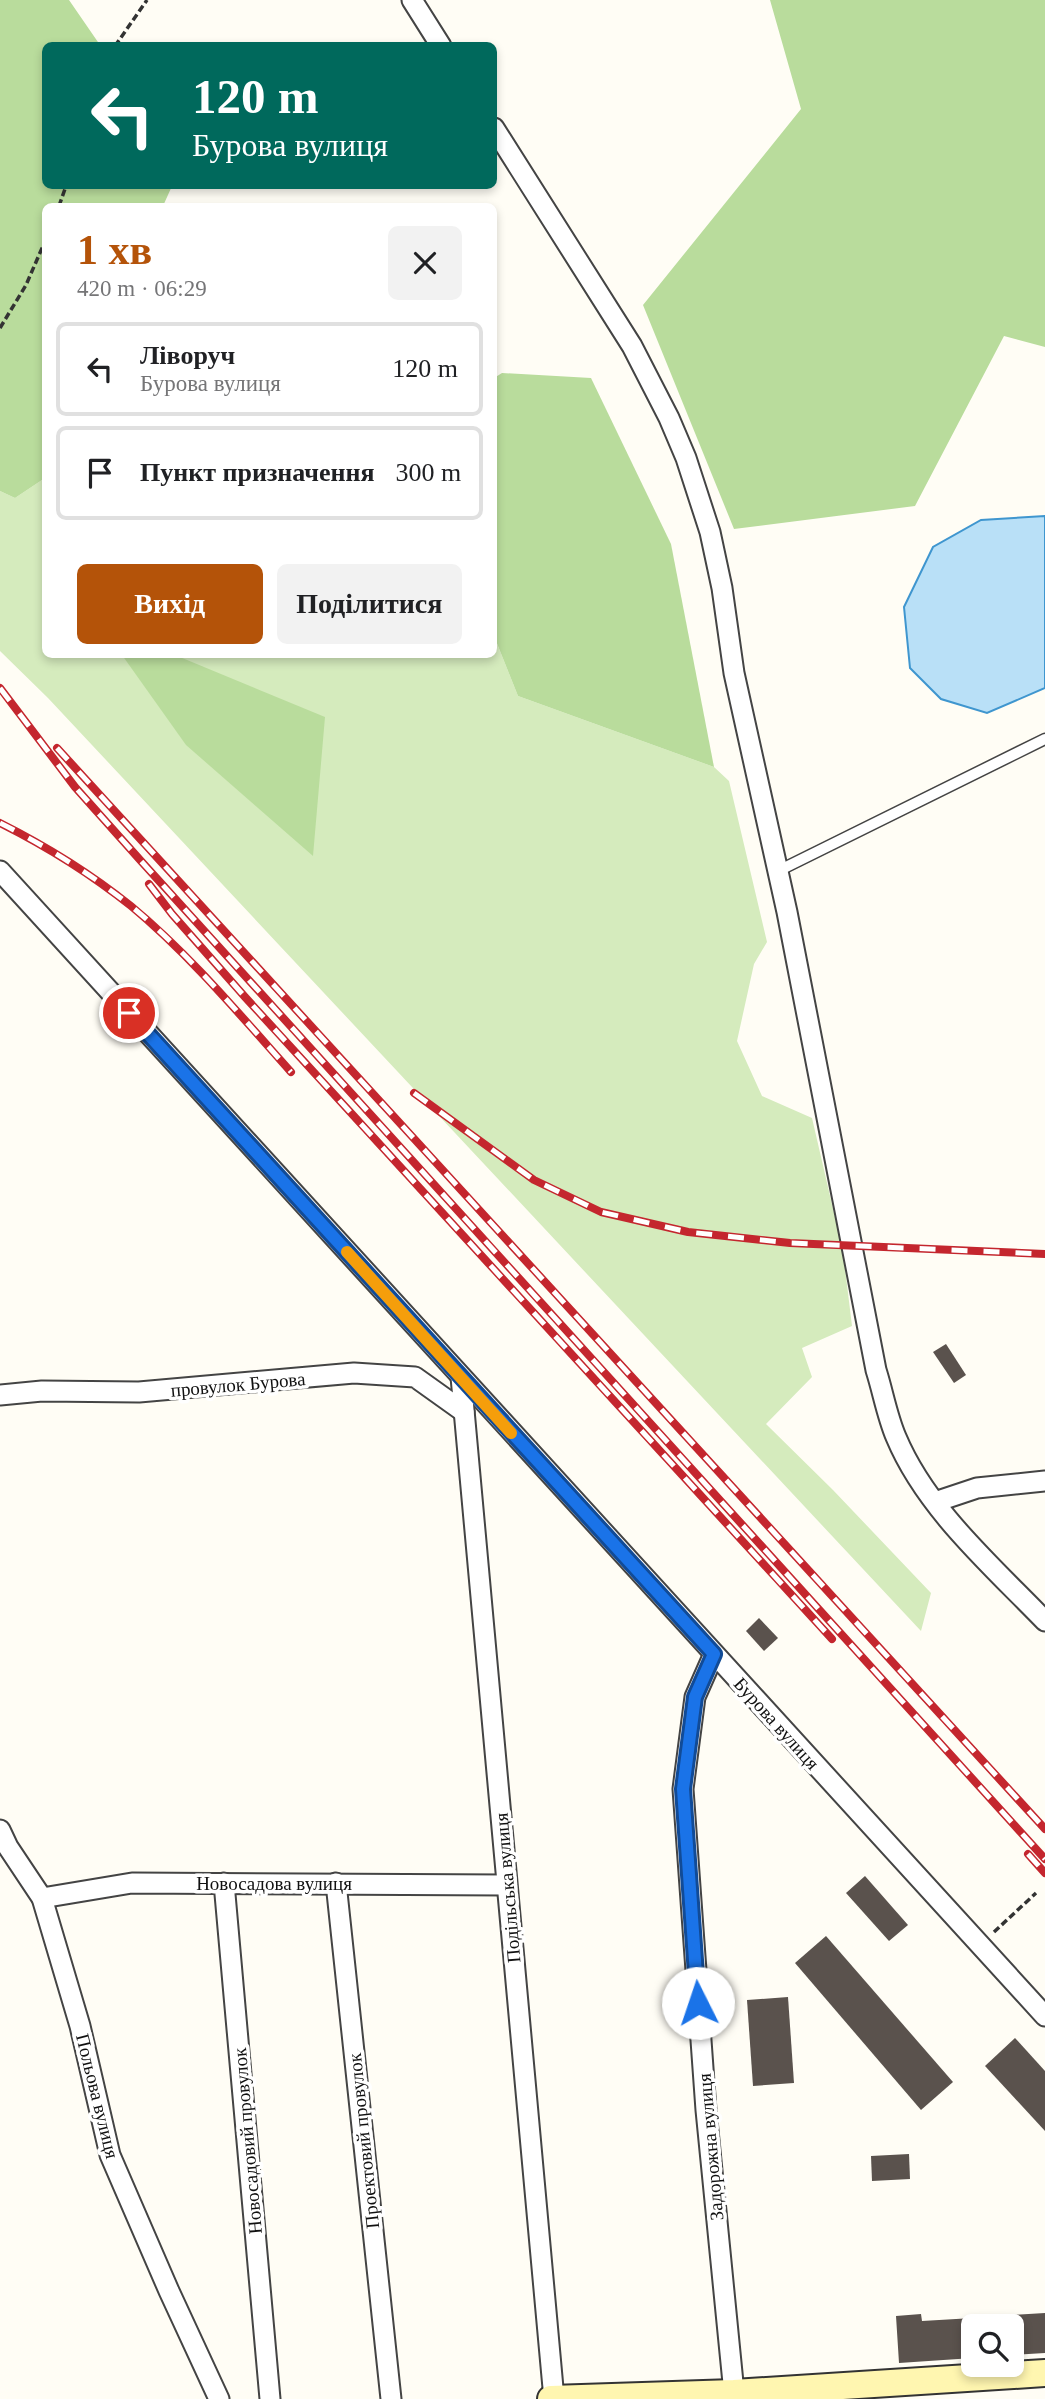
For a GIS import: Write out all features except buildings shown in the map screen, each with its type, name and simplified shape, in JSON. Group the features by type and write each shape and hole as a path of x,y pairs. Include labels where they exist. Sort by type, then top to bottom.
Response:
{"main road":[{"path":"552,2399 734,2393 836,2393 1045,2373"}],"street":[{"path":"412,0 438,42"},
{"path":"497,133 632,346 686,458 709,532 720,576 734,673 778,871 876,1370 895,1436 911,1468 935,1502 1045,1621"},
{"name":"Бурова вулиця","path":"0,871 1045,2016"},
{"name":"провулок Бурова","path":"0,1395 42,1391 139,1392 354,1373 415,1377 464,1412"},
{"name":"Подільська вулиця","path":"461,1377 552,2399"},
{"path":"935,1502 977,1488 1045,1482"},
{"name":"Задорожна вулиця","path":"714,1654 695,1697 683,1789 706,2110 734,2393"},
{"name":"Польова вулиця","path":"0,1830 8,1847 42,1898 80,2026 110,2155 219,2399"},
{"name":"Новосадовий провулок","path":"224,1883 270,2399"},
{"name":"Проектовий провулок","path":"336,1883 391,2399"},
{"name":"Новосадова вулиця","path":"42,1898 132,1884 506,1885"}],"lane":[{"path":"778,871 1045,739"}],"path":[{"path":"118,42 147,0"},
{"path":"0,328 26,285 42,248"},
{"path":"980,1945 1036,1893"}],"green space":[{"path":"0,0 69,0 98,42 42,42 42,189 171,189 164,203 42,203 42,480 15,498 0,491"},
{"path":"770,0 1045,0 1045,347 1004,336 915,506 734,529 643,305 801,109"},
{"path":"502,373 591,378 671,544 714,767 518,696 497,644 497,376"},
{"path":"42,480 42,658 497,658 497,644 518,696 714,767 729,781 767,942 754,964 737,1041 762,1096 812,1118 843,1252 852,1326 802,1348 812,1377 766,1424 931,1593 921,1631 48,698 0,651 0,491 15,498"},
{"path":"124,658 182,658 325,717 313,856 186,745"}],"water":[{"path":"1045,516 1045,688 987,713 941,699 910,668 904,607 933,547 981,520"}],"railway":[{"path":"0,688 75,787 141,861 1045,1859"},
{"path":"57,748 1045,1829"},
{"path":"0,823 68,861 131,906 194,965 291,1072"},
{"path":"149,884 245,997 832,1639"},
{"path":"414,1093 534,1180 601,1212 688,1232 790,1243 1045,1254"},
{"path":"1028,1854 1045,1873"}],"slow traffic":[{"path":"347,1252 511,1433"}],"route":[{"path":"129,1013 714,1654 695,1697 683,1789 698,2003"}]}
